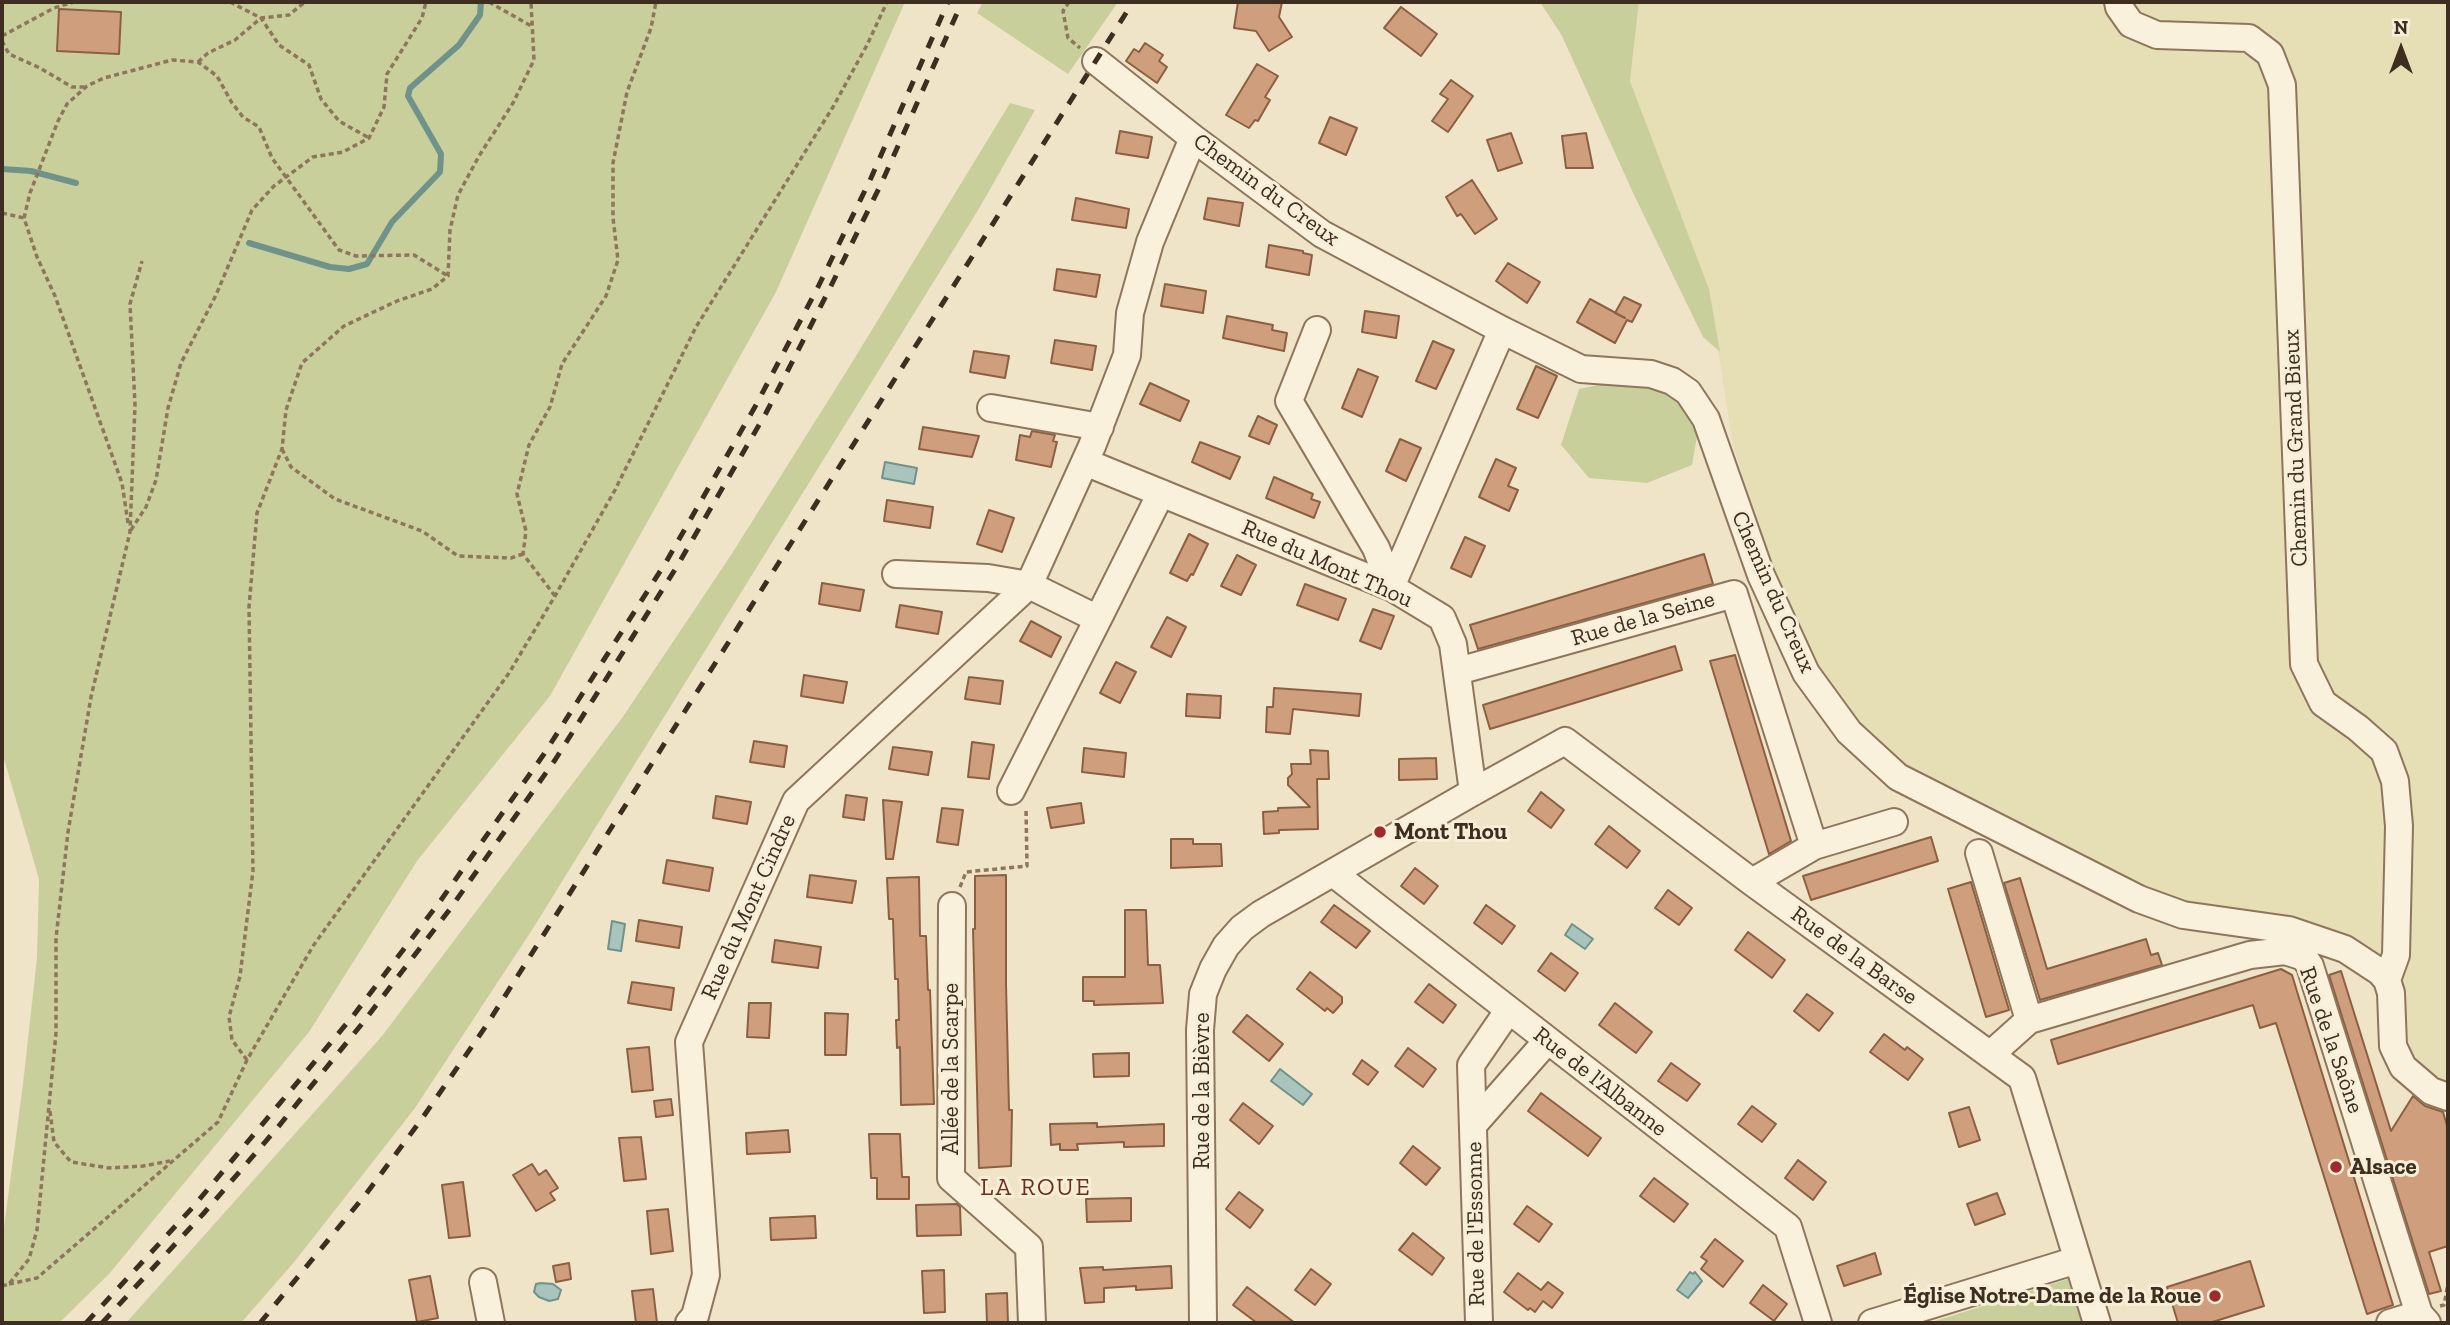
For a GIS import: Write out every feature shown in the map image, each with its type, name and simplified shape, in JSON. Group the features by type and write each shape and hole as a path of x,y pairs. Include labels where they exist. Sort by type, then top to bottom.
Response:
{"street":[{"name":"Chemin du Grand Bieux","path":"2118,2 2131,24 2157,35 2249,38 2270,54 2282,85 2304,664 2322,703 2358,728 2384,751 2395,781 2399,825 2396,955 2387,980"},
{"name":"Chemin du Creux","path":"1096,61 1193,138 1322,234 1581,369 1651,374 1672,381 1688,392 1706,419 1761,575 1806,673 1849,732 1898,776 2139,899 2183,915 2289,930 2345,949 2380,972 2387,980"},
{"name":"Rue du Mont Cindre","path":"690,1323 695,1316 706,1275 689,1042 796,801 1029,586 1100,427 1127,355 1130,313 1150,242 1193,138"},
{"path":"1317,330 1289,401 1376,548 1391,587"},
{"path":"1391,587 1502,330"},
{"path":"991,408 1100,427"},
{"name":"Rue du Mont Thou","path":"1085,462 1391,587 1441,618 1453,644 1458,671 1473,792"},
{"path":"1011,791 1161,493"},
{"path":"896,574 988,578 1029,586 1098,619"},
{"name":"Rue de la Seine","path":"1458,671 1734,593 1814,846"},
{"name":"Rue de la Barse","path":"1473,792 1565,741 1752,882 2022,1078 2097,1323"},
{"name":"Rue de la Bièvre","path":"1203,1323 1205,1289 1200,1030 1203,994 1213,969 1226,946 1242,928 1473,792"},
{"path":"1752,882 1814,846 1894,822"},
{"path":"1979,853 2029,1020"},
{"name":"Rue de l'Albanne","path":"1333,873 1788,1227 1818,1323"},
{"name":"Allée de la Scarpe","path":"952,906 951,1178 1029,1247 1032,1323"},
{"name":"Rue de la Saône","path":"1990,1055 2029,1020 2250,955 2285,951 2304,957 2310,966 2423,1319"},
{"path":"2387,980 2391,993 2393,1046 2403,1067 2431,1091 2448,1097"},
{"name":"Rue de l'Essonne","path":"1479,1323 1471,1065 1508,1011"},
{"path":"1474,1124 1547,1041"},
{"path":"1872,1323 2077,1260"},
{"path":"483,1282 491,1323"},
{"path":"2390,1323 2423,1319"}],"path":[{"path":"2,36 54,8 74,2"},
{"path":"230,2 261,18 279,45 309,65 321,99 339,121 369,138"},
{"path":"198,62 208,53 235,40 261,18 289,15 305,2"},
{"path":"130,532 146,507 156,480 168,408 181,363 216,295 252,209 286,176 313,157 343,152 369,138 384,107 387,74 422,18 426,2"},
{"path":"489,2 533,27"},
{"path":"247,1060 232,1040 229,1017 240,975 253,871 249,607 257,513 282,449 286,410 302,363 344,326 397,301 432,289 448,276 450,230 458,195 513,103 534,60 531,2"},
{"path":"555,596 523,554 526,531 517,494 529,445 550,407 562,364 606,296 618,260 613,218 613,163 627,92 651,28 656,2"},
{"path":"2,1286 37,1278 218,1122 247,1060 313,946 509,673 555,596 615,490 696,327 832,107 867,45 887,2"},
{"path":"1069,2 1063,12 1068,38 1096,61"},
{"path":"2,41 9,54 40,68 72,88 87,86"},
{"path":"130,532 122,483 24,218 30,193 58,121 67,104 87,86 104,78 172,60 198,62 217,76 243,117 259,127 272,158 339,250 356,256 414,255 448,276"},
{"path":"2,213 24,218"},
{"path":"9,1283 29,1259 37,1230 56,1033 56,938 68,832 91,697 130,532 135,405 130,304 142,261"},
{"path":"282,449 291,467 335,499 422,531 458,556 511,558 523,554"},
{"path":"952,906 966,872 1027,866 1026,805 1011,791"},
{"path":"48,1107 54,1142 71,1162 109,1167 143,1166 172,1160"}],"shaded area":[{"path":"1639,2 2448,2 2448,1085 2420,1071 2402,1042 2401,976 2180,909 1912,776 1863,737 1817,677 1786,616 1732,441 1709,289 1630,81"}],"green space":[{"path":"2,2 905,2 776,292 550,696 417,861 309,1032 109,1274 59,1323 2,1323 2,1242 37,958 39,879 2,752"},
{"path":"983,2 1118,2 1068,74 977,13"},
{"path":"1540,2 1639,2 1630,81 1709,289 1720,352 1703,337 1634,195 1562,36"},
{"path":"1010,103 1035,110 980,207 532,930 415,1108 295,1261 241,1323 126,1323 382,1036 622,718 731,555"},
{"path":"1627,379 1679,394 1699,425 1692,465 1647,483 1589,478 1561,445 1579,389"},
{"path":"2068,1279 2082,1323 1929,1323"}],"water":[{"path":"885,462 917,468 914,484 882,478"},
{"path":"612,921 625,924 621,951 608,949"},
{"path":"1572,924 1593,939 1585,949 1565,935"},
{"path":"1280,1069 1312,1094 1303,1105 1271,1081"},
{"path":"1690,1272 1695,1272 1702,1281 1688,1298 1677,1290"},
{"path":"536,1284 553,1284 561,1290 558,1299 549,1301 539,1297 534,1292"}],"building":[{"path":"1238,2 1282,2 1279,17 1292,37 1269,51 1256,31 1234,28"},
{"path":"1401,7 1437,34 1421,56 1384,28"},
{"path":"59,9 121,12 119,54 57,51"},
{"path":"1145,43 1163,55 1159,61 1167,67 1157,83 1126,61 1134,49 1139,52"},
{"path":"1257,64 1278,76 1265,97 1270,100 1258,121 1255,120 1249,128 1226,115"},
{"path":"1451,80 1473,96 1448,132 1432,121 1448,99 1440,94"},
{"path":"1330,117 1357,128 1346,155 1319,143"},
{"path":"1120,131 1152,137 1148,158 1116,153"},
{"path":"1511,133 1522,163 1498,171 1487,140"},
{"path":"1586,133 1593,168 1566,168 1562,136"},
{"path":"1472,180 1497,219 1475,234 1461,214 1457,216 1446,197"},
{"path":"1076,198 1129,209 1126,228 1072,220"},
{"path":"1208,198 1243,203 1239,226 1204,219"},
{"path":"1269,245 1312,255 1309,275 1266,267"},
{"path":"1508,263 1540,282 1527,303 1496,281"},
{"path":"1057,269 1100,275 1096,297 1054,290"},
{"path":"1165,284 1206,291 1203,313 1161,306"},
{"path":"1624,297 1641,305 1632,322 1627,320 1615,343 1577,322 1590,299 1615,313"},
{"path":"1365,311 1399,316 1396,338 1362,332"},
{"path":"1227,316 1273,325 1272,330 1287,333 1284,351 1223,338"},
{"path":"1055,340 1096,346 1092,370 1051,363"},
{"path":"1433,341 1454,350 1436,389 1416,381"},
{"path":"974,351 1009,356 1005,378 970,372"},
{"path":"1536,366 1557,376 1538,418 1517,409"},
{"path":"1358,369 1378,377 1362,417 1342,408"},
{"path":"1150,383 1189,401 1180,421 1140,404"},
{"path":"1258,416 1277,425 1269,444 1249,436"},
{"path":"923,427 979,436 972,457 919,449"},
{"path":"1032,431 1055,435 1053,441 1057,442 1051,467 1016,460 1020,435 1030,437"},
{"path":"1400,439 1421,448 1406,481 1386,471"},
{"path":"1200,442 1240,457 1230,479 1192,462"},
{"path":"1496,459 1516,468 1508,486 1518,490 1509,511 1479,497"},
{"path":"1274,477 1313,494 1311,499 1320,502 1314,518 1266,498"},
{"path":"887,500 933,507 930,528 884,521"},
{"path":"989,510 1014,518 1002,552 977,544"},
{"path":"1189,534 1208,544 1193,575 1191,574 1187,581 1170,573"},
{"path":"1465,537 1485,546 1471,577 1451,568"},
{"path":"1704,554 1713,584 1478,649 1470,625"},
{"path":"1237,555 1256,565 1241,595 1221,586"},
{"path":"822,583 864,590 860,611 819,604"},
{"path":"1305,584 1346,599 1338,620 1297,605"},
{"path":"900,605 942,612 938,634 896,627"},
{"path":"1373,609 1394,616 1381,649 1360,641"},
{"path":"1167,617 1186,627 1171,657 1151,647"},
{"path":"1031,621 1061,637 1051,657 1020,641"},
{"path":"1675,646 1682,670 1490,729 1483,705"},
{"path":"1735,655 1791,841 1769,854 1710,661"},
{"path":"1116,662 1136,672 1120,703 1100,693"},
{"path":"804,675 847,682 843,703 801,696"},
{"path":"969,677 1003,681 1000,704 965,699"},
{"path":"1274,688 1361,694 1359,716 1293,709 1290,734 1266,732 1267,707 1273,707"},
{"path":"1187,694 1221,696 1220,718 1186,716"},
{"path":"754,741 787,746 784,767 750,762"},
{"path":"972,742 994,745 989,779 968,777"},
{"path":"893,747 932,752 928,775 889,769"},
{"path":"1084,748 1126,753 1124,777 1082,772"},
{"path":"1310,750 1328,751 1329,779 1317,779 1318,829 1279,830 1279,833 1264,834 1263,812 1278,811 1278,808 1310,807 1288,785 1288,778 1292,774 1291,764 1311,764"},
{"path":"1436,758 1437,779 1399,780 1399,759"},
{"path":"1541,792 1564,810 1551,828 1528,811"},
{"path":"846,795 867,798 864,820 843,817"},
{"path":"716,796 751,802 747,824 713,818"},
{"path":"883,800 902,802 893,859 886,859"},
{"path":"1081,803 1084,823 1051,828 1047,808"},
{"path":"942,808 963,810 958,845 937,842"},
{"path":"1609,826 1640,851 1627,868 1595,844"},
{"path":"1931,837 1938,861 1811,900 1803,876"},
{"path":"1171,839 1193,839 1193,844 1221,844 1222,866 1171,868"},
{"path":"667,860 713,868 709,891 663,883"},
{"path":"1415,868 1438,886 1424,904 1401,886"},
{"path":"810,875 856,881 852,903 807,897"},
{"path":"1006,875 1011,1166 979,1168 973,929 975,876"},
{"path":"919,877 920,936 926,936 930,990 934,1104 901,1105 900,1047 897,1048 896,1020 899,1020 898,979 895,979 893,919 889,919 887,878"},
{"path":"2020,878 2047,969 2146,939 2151,955 2158,953 2162,965 2040,1000 2004,883"},
{"path":"1971,882 2009,1010 1986,1017 1948,889"},
{"path":"1668,890 1692,908 1679,925 1655,908"},
{"path":"1334,905 1370,931 1356,948 1321,922"},
{"path":"1486,905 1515,926 1502,944 1474,923"},
{"path":"1125,910 1146,910 1148,965 1160,965 1163,1003 1094,1005 1094,1001 1083,1001 1083,977 1125,977"},
{"path":"639,920 682,927 679,948 636,941"},
{"path":"1748,932 1785,960 1772,978 1735,950"},
{"path":"775,940 821,947 818,968 772,962"},
{"path":"1551,953 1578,973 1565,991 1538,971"},
{"path":"2281,969 2292,975 2393,1305 2367,1314 2276,1023 2260,1028 2253,1005 2058,1064 2051,1040"},
{"path":"2341,971 2391,1131 2413,1096 2425,1106 2443,1112 2448,1129 2448,1246 2429,1252 2441,1291 2429,1294 2329,975"},
{"path":"1310,972 1342,997 1342,1003 1333,1013 1327,1008 1325,1011 1297,989"},
{"path":"632,982 674,988 671,1010 628,1003"},
{"path":"1429,984 1456,1005 1443,1023 1415,1002"},
{"path":"1807,994 1833,1013 1819,1031 1794,1011"},
{"path":"749,1003 771,1003 769,1038 747,1037"},
{"path":"1615,1003 1652,1032 1636,1053 1599,1025"},
{"path":"825,1013 848,1014 846,1055 825,1055"},
{"path":"1247,1015 1283,1044 1269,1061 1233,1032"},
{"path":"1884,1034 1905,1050 1907,1047 1923,1059 1908,1080 1870,1052"},
{"path":"649,1047 653,1090 632,1092 627,1049"},
{"path":"1408,1048 1436,1069 1423,1087 1395,1066"},
{"path":"1129,1053 1129,1076 1094,1077 1093,1054"},
{"path":"1362,1060 1378,1072 1368,1085 1353,1074"},
{"path":"1671,1063 1700,1084 1687,1101 1658,1081"},
{"path":"1541,1093 1601,1138 1588,1156 1528,1111"},
{"path":"671,1099 673,1115 656,1117 654,1101"},
{"path":"1243,1103 1273,1126 1259,1144 1230,1120"},
{"path":"1752,1106 1776,1124 1762,1142 1738,1124"},
{"path":"1969,1107 1980,1140 1959,1147 1949,1113"},
{"path":"1097,1123 1097,1127 1164,1124 1164,1146 1124,1147 1124,1142 1077,1144 1078,1150 1060,1150 1060,1144 1051,1145 1050,1124"},
{"path":"788,1130 790,1152 747,1154 746,1133"},
{"path":"869,1134 900,1134 902,1177 909,1177 909,1199 877,1199 877,1178 871,1178"},
{"path":"641,1137 646,1179 624,1181 619,1138"},
{"path":"1413,1146 1440,1168 1426,1185 1400,1163"},
{"path":"1798,1160 1826,1182 1813,1200 1785,1178"},
{"path":"532,1164 539,1175 546,1170 558,1188 550,1193 555,1200 536,1211 513,1175"},
{"path":"1654,1178 1688,1204 1674,1222 1640,1196"},
{"path":"463,1182 470,1236 449,1238 442,1185"},
{"path":"1239,1192 1263,1210 1250,1228 1226,1209"},
{"path":"1997,1193 2005,1214 1975,1225 1967,1204"},
{"path":"1131,1198 1131,1221 1087,1222 1086,1199"},
{"path":"957,1204 960,1207 961,1235 917,1236 916,1205"},
{"path":"1527,1206 1552,1224 1539,1242 1514,1224"},
{"path":"668,1209 673,1251 651,1254 647,1211"},
{"path":"815,1216 816,1238 771,1240 770,1218"},
{"path":"1413,1233 1444,1258 1432,1275 1399,1250"},
{"path":"1715,1239 1743,1261 1723,1287 1701,1269 1707,1261 1701,1257"},
{"path":"1875,1253 1881,1274 1844,1286 1837,1266"},
{"name":"Église Notre-Dame de la Roue","path":"2250,1261 2264,1306 2209,1323 2178,1323 2167,1287"},
{"path":"569,1263 571,1279 556,1282 553,1266"},
{"path":"1171,1266 1172,1288 1104,1288 1104,1302 1085,1303 1080,1268 1103,1267 1103,1270"},
{"path":"1311,1269 1331,1284 1315,1305 1295,1290"},
{"path":"944,1270 945,1312 924,1313 922,1271"},
{"path":"1518,1273 1541,1290 1548,1282 1563,1293 1552,1308 1543,1301 1535,1312 1530,1308 1528,1310 1504,1292"},
{"path":"430,1276 438,1318 417,1322 409,1280"},
{"path":"1763,1285 1787,1304 1774,1321 1750,1303"},
{"path":"1247,1287 1295,1323 1257,1323 1233,1305"},
{"path":"653,1289 657,1323 636,1323 632,1291"},
{"path":"1007,1293 1008,1323 987,1323 986,1294"}],"waterway":[{"path":"249,243 330,267 349,269 367,264 392,222 440,172 441,154 408,96 410,88 459,45 480,15 481,2"},
{"path":"2,169 31,171 76,183"}],"railway":[{"path":"86,1323 193,1207 353,1016 441,900 544,754 666,562 756,405 871,178 948,2"},
{"path":"102,1323 204,1213 361,1025 450,909 555,760 676,568 766,413 882,182 962,2"},
{"path":"260,1323 366,1194 486,1026 1133,2"}],"place":[{"name":"Mont Thou","path":"1380,832"},
{"name":"Alsace","path":"2336,1167"},
{"name":"Église Notre-Dame de la Roue","path":"2215,1296"}],"district":[{"name":"LA ROUE","path":"1036,1188"}]}
